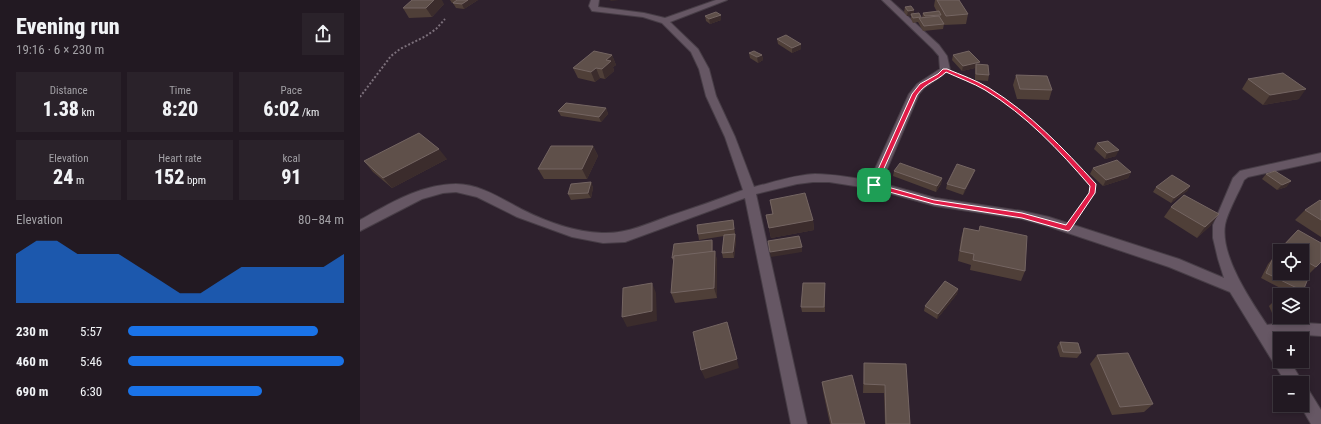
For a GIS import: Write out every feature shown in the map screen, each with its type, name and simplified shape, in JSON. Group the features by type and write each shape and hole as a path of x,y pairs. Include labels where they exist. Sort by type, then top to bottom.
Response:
{"street":[{"path":"595,0 593,6 595,9 644,15 665,21 695,51 704,69 711,96 730,137 750,192 799,424"},
{"path":"665,21 723,0"},
{"path":"874,185 914,94 922,85 940,75 945,70 943,56 936,47 886,0"},
{"path":"1273,347 1235,288 1224,259 1219,238 1221,218 1239,178 1249,172 1321,157"},
{"path":"360,226 410,200 444,189 455,188 482,194 522,214 587,236 604,238 624,237 750,192 813,178 829,178 874,185 934,202 1022,215 1068,228 1174,263 1235,288"},
{"path":"1264,332 1289,328 1321,330"},
{"path":"1309,406 1320,424"}],"path":[{"path":"360,97 391,56 400,49 426,36 436,29 445,19"},
{"path":"945,70 986,88 1007,102 1061,149 1093,185 1092,193 1068,228"}],"building":[{"path":"412,0 434,0 426,8 403,8"},
{"path":"457,0 468,0 462,4 453,3"},
{"path":"937,0 959,0 968,14 946,16"},
{"path":"911,6 914,10 908,11 905,7"},
{"path":"939,11 941,15 925,16 923,13"},
{"path":"716,12 721,15 709,19 705,16"},
{"path":"919,13 921,17 913,18 911,14"},
{"path":"939,16 944,24 924,26 919,18"},
{"path":"786,35 801,44 792,48 777,39"},
{"path":"594,51 612,55 606,60 611,61 602,69 596,68 591,72 573,68"},
{"path":"754,51 762,55 757,57 749,53"},
{"path":"969,51 980,62 963,66 953,55"},
{"path":"976,64 988,65 989,75 976,74"},
{"path":"1283,73 1306,89 1270,95 1248,79"},
{"path":"1016,75 1047,76 1052,90 1020,89"},
{"path":"566,103 606,108 599,117 558,111"},
{"path":"419,133 439,149 383,178 364,161"},
{"path":"1108,141 1119,150 1107,153 1097,143"},
{"path":"551,146 593,146 582,169 538,169"},
{"path":"1117,160 1131,172 1106,180 1093,168"},
{"path":"900,163 942,178 937,186 894,171"},
{"path":"957,164 975,170 965,189 947,184"},
{"path":"1275,171 1291,181 1282,185 1266,174"},
{"path":"1172,175 1190,186 1174,198 1156,187"},
{"path":"591,182 588,193 568,194 571,184"},
{"path":"805,193 813,220 769,228 766,215 773,214 770,200"},
{"path":"1184,195 1219,214 1205,227 1171,207"},
{"path":"1320,200 1321,201 1321,220 1305,210"},
{"path":"733,220 734,229 698,234 697,225"},
{"path":"980,226 1027,236 1025,271 973,260 974,254 960,251 964,228 979,231"},
{"path":"1298,230 1321,243 1321,262 1316,267 1309,263 1309,244 1285,244"},
{"path":"735,234 733,252 722,253 724,235"},
{"path":"799,236 802,247 770,252 768,241"},
{"path":"712,240 712,252 674,256 674,258 672,258 674,244"},
{"path":"715,251 714,288 671,293 674,256"},
{"path":"1273,258 1273,276 1266,273"},
{"path":"1280,280 1307,280 1304,288 1297,288"},
{"path":"945,281 958,289 938,314 925,306"},
{"path":"652,283 652,311 622,317 623,288"},
{"path":"803,283 825,283 824,307 801,307"},
{"path":"727,322 737,359 701,370 693,332"},
{"path":"1060,342 1078,343 1081,353 1063,352"},
{"path":"1128,353 1153,404 1120,407 1097,355"},
{"path":"864,363 906,364 910,424 886,424 885,385 864,384"},
{"path":"852,375 865,424 832,424 822,382"}],"route":[{"path":"945,70 986,88 1002,98 1061,149 1093,185 1092,193 1068,228 1022,215 934,202 874,185 892,141 914,94 922,85 940,75 945,70"}]}
